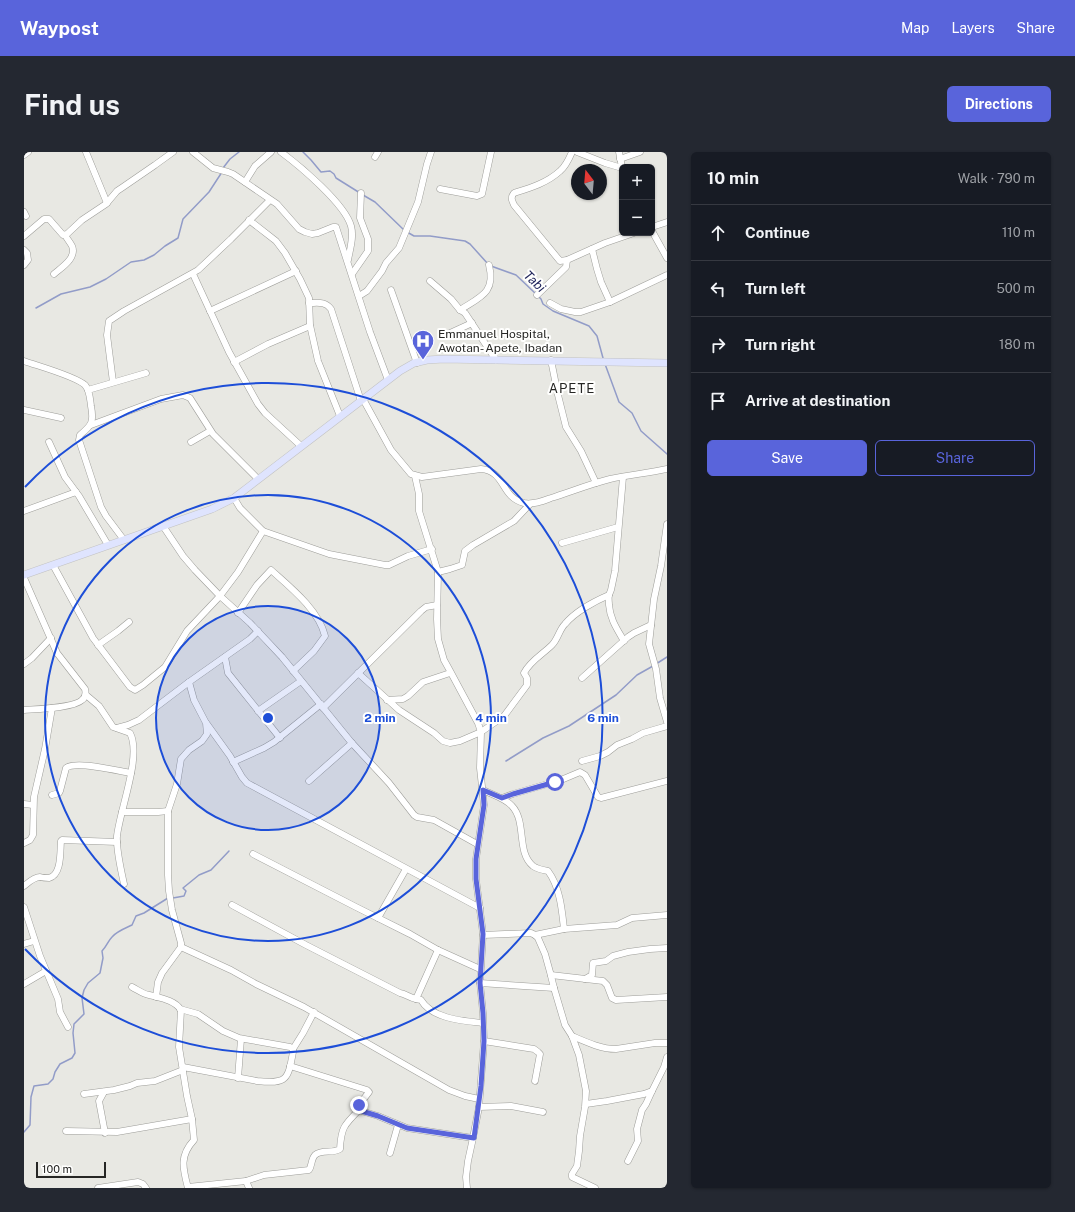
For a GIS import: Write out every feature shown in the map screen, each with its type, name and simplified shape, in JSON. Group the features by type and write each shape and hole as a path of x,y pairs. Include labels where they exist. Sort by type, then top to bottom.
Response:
{"main road":[{"path":"24,576 53,564 212,509 234,498 400,371 426,360 551,360 667,363"}],"street":[{"path":"24,155 28,152"},
{"path":"86,152 107,203"},
{"path":"65,235 82,220 107,203 117,191 173,152"},
{"path":"193,152 213,168 228,172 277,204 287,218 299,229 312,234 336,227 370,332 388,380"},
{"path":"245,182 255,166 271,152"},
{"path":"281,152 329,194 346,214 351,226 352,237 348,261"},
{"path":"359,296 367,291 386,263 399,248 418,202 431,152"},
{"path":"440,189 477,196 482,194 491,152"},
{"path":"572,152 566,164 551,178 543,183 514,193 511,196 514,205 560,261 567,260 626,236"},
{"path":"577,152 605,163 619,166"},
{"path":"619,155 640,152"},
{"path":"352,274 368,251 368,239 360,218 361,194"},
{"path":"113,382 107,335 109,321 124,311 193,274 270,200"},
{"path":"24,236 46,218 49,219 60,232 65,235 72,246 71,258 54,274"},
{"path":"249,220 276,241 286,253 308,295 310,326 318,361 340,416"},
{"path":"655,226 667,222"},
{"path":"655,236 667,258"},
{"path":"592,249 600,282 610,302"},
{"path":"24,250 27,253 28,260 24,265"},
{"path":"537,295 566,267 567,260"},
{"path":"460,310 486,292 490,285 491,275 489,265"},
{"path":"210,311 296,271"},
{"path":"193,274 234,362 258,404 265,413 301,446"},
{"path":"550,303 561,309 581,312 610,302 667,275"},
{"path":"430,281 465,313 496,360"},
{"path":"391,290 417,363"},
{"path":"309,303 325,302 331,309 362,400 391,450 411,474 415,476 422,477 488,469 499,477 511,496 523,503 530,504 596,483 667,469"},
{"path":"448,334 472,323"},
{"path":"234,362 268,344 310,326"},
{"path":"551,360 566,427 581,451 596,483"},
{"path":"24,361 70,377 85,386 88,390 92,413 91,425"},
{"path":"88,390 146,373"},
{"path":"124,540 101,507 79,440 80,435 91,425 161,399 183,395 190,398 210,431 218,440 258,479"},
{"path":"24,410 61,418"},
{"path":"191,442 210,431"},
{"path":"49,442 65,477 79,496 108,545"},
{"path":"415,476 419,494 418,511 432,549 438,572 437,635 444,660 478,723 481,732 480,768 484,805 477,844 476,879 483,935 480,983 484,1041 479,1107 474,1138 468,1161 466,1177 467,1188"},
{"path":"623,477 615,571 608,598 609,609 613,622 624,641"},
{"path":"24,510 76,492"},
{"path":"234,498 240,508 264,531 329,554 389,565 408,556 432,549"},
{"path":"438,572 462,564 465,552 473,545 514,521 530,504"},
{"path":"667,524 661,566 654,599 649,644 656,669 660,698 667,722"},
{"path":"163,526 183,556 220,596 258,631 352,743 389,783 414,815 417,817 434,820 477,844"},
{"path":"562,543 618,526"},
{"path":"53,564 98,644 133,690 138,689 165,667 187,631 220,596 238,572 264,531"},
{"path":"238,613 257,585 271,570 294,591 311,610 323,628 325,636 314,651 293,671"},
{"path":"24,576 57,653 85,689 86,695 99,706 111,724 117,728 129,732 132,737 134,750 131,773 118,828 117,842 124,884"},
{"path":"358,673 399,710 443,740 450,743 460,741 481,732 504,716 527,685 527,678 524,673 527,667 552,644 565,624 574,616 600,599 609,595"},
{"path":"233,762 264,748 280,738 322,706 421,611 426,607 437,604"},
{"path":"98,644 129,622"},
{"path":"582,678 634,633 651,625"},
{"path":"117,728 139,720 189,682 250,639 258,631"},
{"path":"24,664 27,663 51,638"},
{"path":"225,657 228,673 280,738"},
{"path":"387,700 403,699 423,682 450,673"},
{"path":"258,711 301,681"},
{"path":"189,682 194,700 206,723 247,783 480,908"},
{"path":"24,710 52,708 77,703 86,695"},
{"path":"24,843 30,840 33,835 33,805 37,778 45,749 52,708"},
{"path":"156,997 158,982 162,973 181,947 172,910 168,875 168,811 176,788 181,759 207,734 206,723"},
{"path":"582,761 600,756 617,745 632,739 643,732 667,726"},
{"path":"309,781 352,743"},
{"path":"52,795 59,793 66,768 68,766 80,765 131,773"},
{"path":"502,798 561,780 580,772 585,775 598,797 601,798 667,781"},
{"path":"483,790 502,798 512,806 517,813 525,852 529,862 534,867 548,871 557,890 562,906 564,929"},
{"path":"24,804 33,805"},
{"path":"122,812 168,811"},
{"path":"24,886 35,878 51,878 56,874 60,858 60,841 62,840 117,842"},
{"path":"253,854 410,934 438,950 480,970"},
{"path":"378,918 406,869"},
{"path":"232,905 313,949 400,993 411,998 421,1000 435,1012 460,1020 483,1023"},
{"path":"24,908 34,941 58,999 60,1012 68,1027"},
{"path":"483,935 531,933 535,935 564,929 617,925 632,918 667,915"},
{"path":"535,935 538,938 545,954 565,1025 572,1036 579,1055 586,1091 586,1104 580,1136 577,1166 572,1175 573,1179 595,1188"},
{"path":"24,944 34,941"},
{"path":"181,947 314,1012 449,1090 479,1099"},
{"path":"585,978 592,975 593,963 606,961 613,956 628,952 667,948"},
{"path":"416,999 438,950"},
{"path":"24,984 46,971"},
{"path":"551,975 585,978 605,982 612,998 616,1000 667,997"},
{"path":"480,983 554,988"},
{"path":"132,987 148,995 164,999 180,1009 198,1014 223,1031 240,1039 290,1047 293,1049"},
{"path":"180,1009 181,1020 179,1047 192,1119 194,1140 186,1149 184,1162 188,1188 246,1181 264,1175 309,1170 316,1154 337,1151 340,1149 344,1125 359,1110 359,1105 369,1092 367,1090 290,1066"},
{"path":"84,1094 104,1092 137,1083 155,1081 183,1068 267,1082 280,1081 287,1075 293,1049 303,1034 314,1012"},
{"path":"572,1036 585,1042 610,1049 655,1043 667,1043"},
{"path":"238,1078 240,1039"},
{"path":"484,1041 534,1049 538,1052 540,1054 534,1081"},
{"path":"628,1161 638,1141 637,1129 642,1110 664,1067 667,1057"},
{"path":"586,1104 652,1091"},
{"path":"104,1092 99,1101 105,1132"},
{"path":"479,1107 510,1106 543,1112"},
{"path":"359,1110 407,1128 474,1138"},
{"path":"66,1131 118,1132 192,1119"},
{"path":"390,1153 398,1124"},
{"path":"246,1181 249,1188"},
{"path":"98,1188 138,1182 143,1184 146,1188"}],"waterway":[{"path":"223,168 230,159 239,152"},
{"name":"Tabi","path":"303,152 321,172 330,171 336,178 360,193"},
{"path":"36,308 61,294 90,287 106,279 131,262 144,260 154,255 178,238 183,219 209,192 222,172"},
{"name":"Tabi","path":"363,195 375,202 404,230"},
{"name":"Tabi","path":"407,232 414,236 430,236 465,241 470,244 488,264"},
{"name":"Tabi","path":"491,266 516,275 536,294"},
{"name":"Tabi","path":"539,297 543,304 553,311 589,326 597,336 603,358"},
{"name":"Tabi","path":"605,364 619,402 632,413 641,431 667,454"},
{"path":"656,664 667,657"},
{"path":"506,761 543,738 569,726 616,695 637,675 653,666"},
{"path":"173,898 184,896 186,891 183,888 199,875 211,870 229,851"},
{"path":"24,1132 30,1125 31,1097 34,1086 48,1084 53,1079 60,1064 72,1058 75,1053 73,1033 74,1024 84,1014 82,998 84,990 88,983 100,973 103,958 102,951 114,935 132,925 136,916 144,913 168,898"}],"place":[{"name":"Emmanuel Hospital, Awotan- Apete, Ibadan","path":"423,360"}],"district":[{"name":"APETE","path":"572,388"}],"route":[{"path":"359,1105 358,1110 378,1116 407,1128 474,1138 479,1107 484,1041 480,983 483,934 476,879 476,848 484,805 483,790 502,798 555,782"}]}
